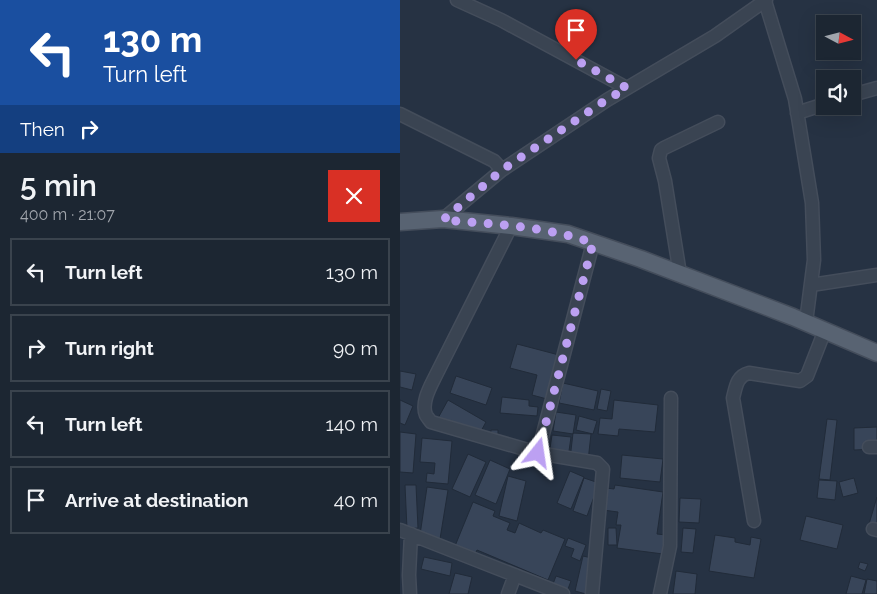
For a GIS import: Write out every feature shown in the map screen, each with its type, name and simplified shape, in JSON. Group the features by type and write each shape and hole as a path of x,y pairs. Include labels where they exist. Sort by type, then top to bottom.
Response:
{"main road":[{"path":"400,222 443,220 511,226 568,234 806,322 877,353"}],"street":[{"path":"457,0 482,5 627,88"},
{"path":"443,220 502,170 606,100 715,36 766,0 795,99 812,203 814,260 806,322"},
{"path":"861,93 877,88"},
{"path":"797,113 816,107"},
{"path":"400,114 494,162 502,170"},
{"path":"680,274 665,181 659,158 661,150 664,148 718,122"},
{"path":"511,226 428,392 425,404 426,414 431,422 538,453 597,464 603,469 592,594"},
{"path":"538,453 593,243"},
{"path":"811,285 877,275"},
{"path":"754,521 733,398 736,384 742,375 749,372 800,381 806,376 825,330"},
{"path":"660,594 670,546 671,398"},
{"path":"410,594 406,532 563,594"},
{"path":"508,594 514,575"}],"building":[{"path":"517,344 559,355 547,399 532,395 537,375 510,368"},
{"path":"400,371 416,374 412,390 400,387"},
{"path":"456,376 492,388 486,405 450,393"},
{"path":"563,383 598,391 594,410 559,403"},
{"path":"601,389 611,391 607,411 597,409"},
{"path":"502,397 529,400 529,406 538,407 537,416 500,413"},
{"path":"400,400 413,406 405,425 400,423"},
{"path":"448,400 486,422 475,442 437,420"},
{"path":"614,400 658,405 655,432 619,429 618,436 598,434 600,418 612,419"},
{"path":"556,412 576,415 573,434 553,431"},
{"path":"579,416 597,421 593,434 576,430"},
{"path":"827,419 837,420 830,480 819,479"},
{"path":"877,427 877,449 854,450 854,428"},
{"path":"491,430 498,430 498,440 490,440"},
{"path":"400,432 416,434 413,473 400,472"},
{"path":"573,433 591,434 588,461 570,459"},
{"path":"552,435 571,437 568,458 549,455"},
{"path":"422,438 452,441 448,484 426,482 427,473 434,474 435,463 420,462"},
{"path":"468,454 486,462 470,497 452,489"},
{"path":"622,455 663,459 660,482 620,478"},
{"path":"490,460 510,469 496,504 475,495"},
{"path":"570,471 584,477 571,509 557,503"},
{"path":"508,476 526,481 517,521 499,516"},
{"path":"584,478 599,483 587,516 573,511"},
{"path":"854,478 858,493 843,497 839,482"},
{"path":"819,480 837,481 835,500 817,498"},
{"path":"405,485 416,485 418,528 407,529"},
{"path":"615,485 663,492 657,534 666,535 663,554 617,548 621,525 616,525 618,512 603,510 606,488 614,489"},
{"path":"427,487 448,490 440,539 420,535"},
{"path":"877,497 877,526 869,524"},
{"path":"680,498 701,499 699,523 679,522"},
{"path":"473,502 495,511 493,516 510,523 507,530 515,533 519,523 541,533 543,530 565,539 548,580 477,550 475,554 455,546"},
{"path":"806,516 843,525 837,549 800,540"},
{"path":"608,528 616,528 617,545 608,545"},
{"path":"683,528 696,529 693,553 681,552"},
{"path":"715,535 735,538 735,542 750,545 751,537 761,539 754,578 709,571"},
{"path":"568,538 586,545 580,561 571,557 574,549 565,546"},
{"path":"583,556 596,559 586,594 575,591"},
{"path":"424,557 452,563 450,576 421,569"},
{"path":"860,562 868,564 865,571 858,568"},
{"path":"676,571 697,574 695,594 673,594"},
{"path":"455,573 472,577 468,594 449,594"},
{"path":"556,576 571,581 568,589 553,584"},
{"path":"851,576 866,580 862,594 846,594"},
{"path":"867,579 877,581 877,594 864,594"}],"route":[{"path":"538,453 593,243 568,234 495,224 443,220 502,170 627,88 576,60"}]}
